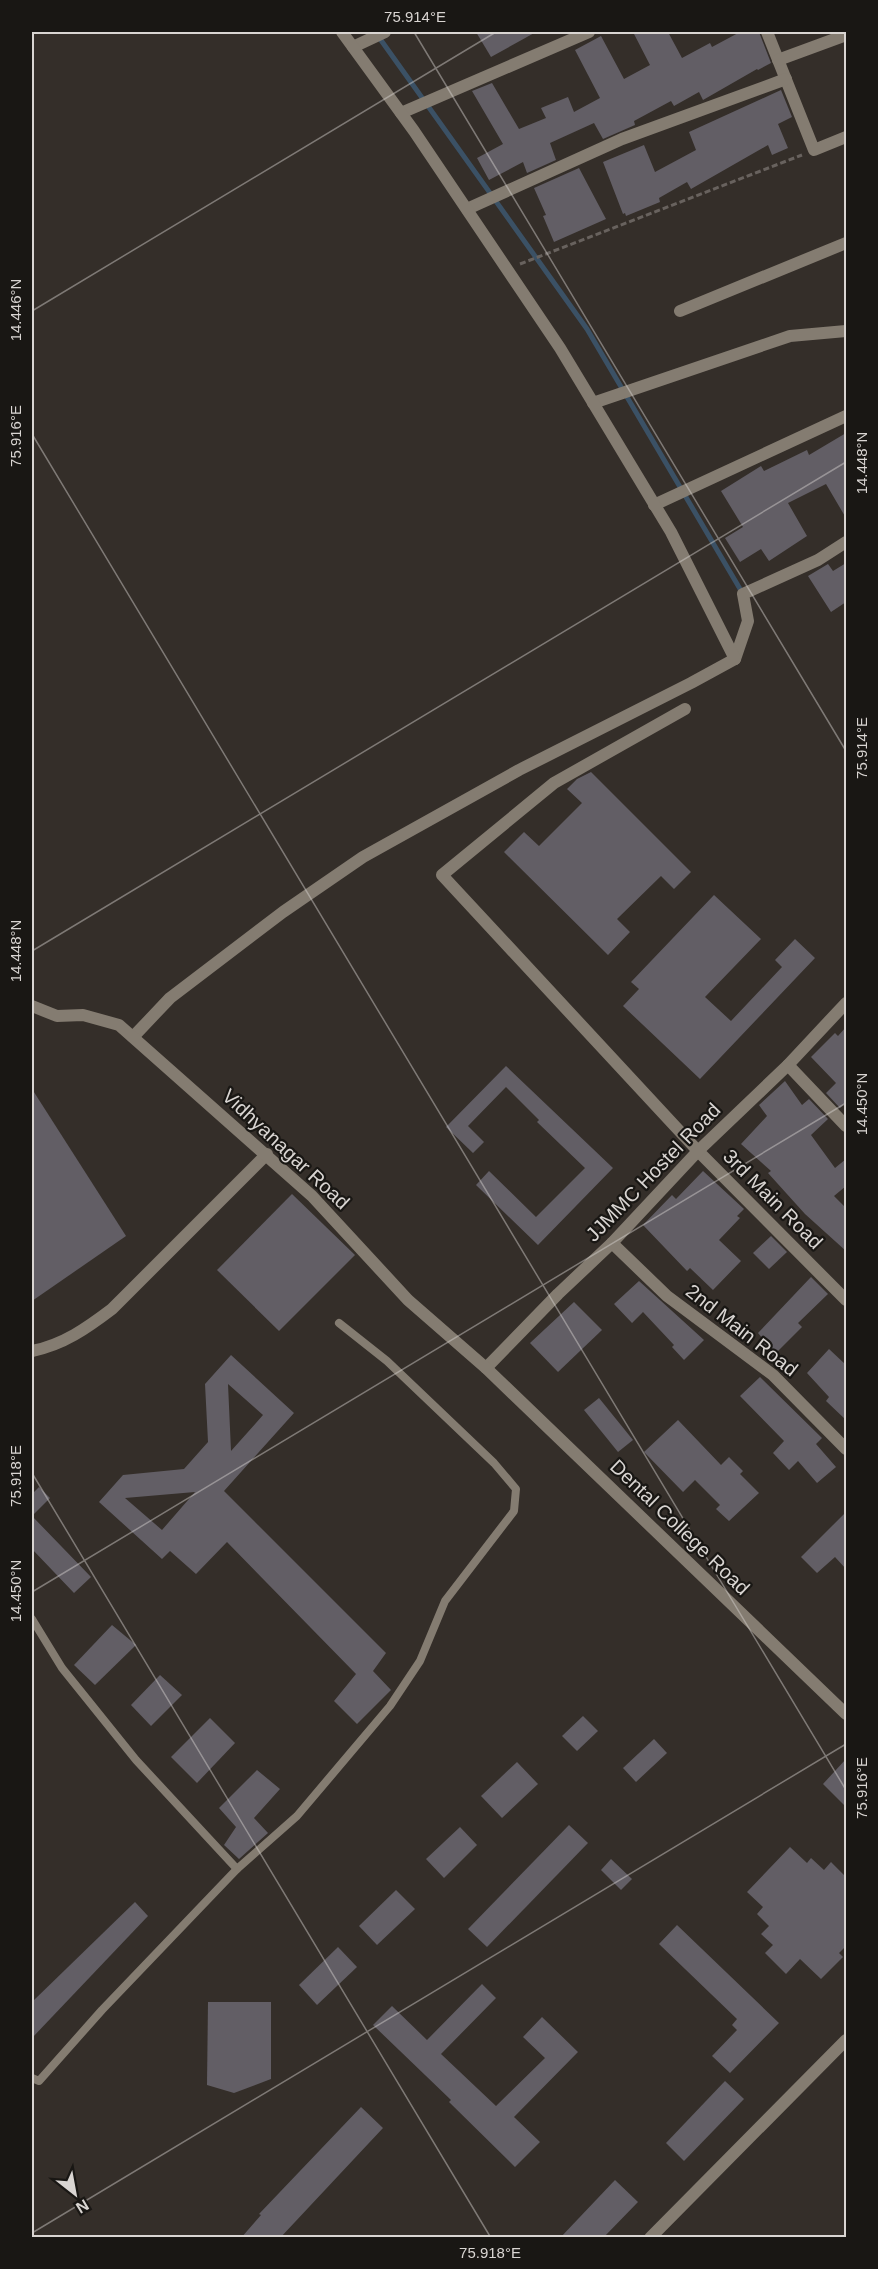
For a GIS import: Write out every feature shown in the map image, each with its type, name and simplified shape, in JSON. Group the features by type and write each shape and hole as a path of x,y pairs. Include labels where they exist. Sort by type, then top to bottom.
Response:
{"street":[{"path":"342,32 401,113 560,348 671,532 735,659"},
{"path":"353,47 385,32"},
{"path":"401,113 589,32"},
{"path":"767,32 814,150 845,140"},
{"path":"778,60 846,35"},
{"path":"467,209 622,139 786,79"},
{"path":"680,311 846,243"},
{"path":"593,403 790,336 846,331"},
{"path":"654,505 846,416"},
{"path":"133,1037 170,998 282,912 363,857 519,770 735,659 748,621 743,594 818,560 846,542"},
{"name":"3rd Main Road","path":"686,709 554,783 442,875 698,1151 846,1300"},
{"name":"JJMMC Hostel Road","path":"486,1368 558,1294 612,1243 698,1151 788,1065 846,1003"},
{"name":"Vidhyanagar Road","path":"32,1006 57,1016 83,1015 119,1025 312,1196 408,1300 486,1368"},
{"path":"788,1065 846,1126"},
{"path":"32,1351 48,1348 84,1331 112,1309 267,1154"},
{"name":"2nd Main Road","path":"612,1243 667,1296 773,1375 846,1449"},
{"name":"Dental College Road","path":"486,1368 846,1714"},
{"path":"650,2238 846,2040"}],"lane":[{"path":"32,2078 39,2081 102,2010 237,1869 297,1816 390,1706 420,1661 445,1601 514,1511 516,1489 494,1463 387,1361 339,1323"},
{"path":"32,1619 62,1668 136,1760 237,1869"}],"path":[{"path":"507,269 814,150"}],"building":[{"path":"476,32 536,32 491,57"},
{"path":"633,32 668,32 682,58 710,43 712,47 740,32 759,32 771,63 703,100 699,92 674,106 671,101 634,121 635,125 603,139 594,123 550,143 556,160 527,173 523,162 489,180 477,158 503,144 472,91 492,83 519,129 546,118 541,108 568,97 574,112 600,98 575,50 601,36 624,79 650,65"},
{"path":"781,90 792,117 778,124 788,148 772,155 768,145 691,189 687,182 659,198 660,202 626,216 625,213 623,214 603,162 644,145 655,172 696,150 689,132"},
{"path":"579,168 606,219 554,242 543,216 546,215 534,188"},
{"path":"846,433 846,518 826,484 788,503 807,536 769,561 761,549 740,562 725,538 743,527 721,491 761,466 764,471 807,450 809,455"},
{"path":"846,563 846,602 831,612 808,576 828,564 833,571"},
{"path":"591,772 691,872 674,889 661,876 617,919 630,932 608,955 504,852 524,832 539,846 582,803 567,789 577,779"},
{"path":"714,895 761,939 705,997 731,1021 782,967 775,960 795,939 815,958 700,1079 623,1006 639,989 631,982"},
{"path":"846,1027 846,1102 840,1108 826,1093 836,1083 811,1057 835,1033 838,1036"},
{"path":"506,1066 613,1168 538,1245 476,1185 489,1171 536,1217 585,1168 537,1122 539,1120 506,1087 468,1126 484,1142 473,1153 446,1127"},
{"path":"785,1081 802,1105 809,1099 828,1119 811,1135 835,1168 846,1159 846,1186 834,1196 846,1208 846,1251 805,1214 768,1173 771,1171 741,1144 767,1116 759,1105"},
{"path":"32,1089 126,1236 32,1301"},
{"path":"703,1171 744,1209 737,1216 740,1218 719,1240 741,1261 713,1290 690,1268 687,1271 643,1225 672,1195 676,1199"},
{"path":"292,1194 355,1255 279,1331 217,1270"},
{"path":"771,1236 787,1252 769,1269 753,1253"},
{"path":"811,1277 828,1294 798,1323 802,1327 773,1356 759,1343 763,1339 758,1333"},
{"path":"639,1281 704,1340 684,1360 672,1347 674,1345 643,1312 632,1323 614,1304"},
{"path":"574,1302 602,1330 558,1372 530,1343"},
{"path":"829,1349 846,1365 846,1420 826,1401 829,1397 807,1373"},
{"path":"231,1355 294,1413 224,1491 386,1653 373,1671 391,1690 357,1724 334,1701 356,1674 227,1542 196,1574 170,1551 162,1559 99,1502 123,1475 184,1469 208,1442 205,1384","holes":["228,1384 263,1415 231,1451","195,1492 162,1530 125,1498"]},
{"path":"760,1377 822,1438 816,1444 836,1467 817,1483 798,1461 789,1470 773,1453 784,1441 740,1396"},
{"path":"599,1398 633,1440 618,1452 584,1410"},
{"path":"678,1420 721,1465 729,1457 743,1471 740,1474 759,1493 729,1521 716,1509 720,1505 695,1480 683,1492 644,1452"},
{"path":"39,1487 50,1498 32,1516 32,1494"},
{"path":"846,1512 846,1569 835,1557 817,1573 801,1557"},
{"path":"32,1516 91,1577 74,1593 32,1549"},
{"path":"112,1625 136,1645 95,1685 74,1665"},
{"path":"160,1675 182,1695 151,1726 131,1705"},
{"path":"583,1716 598,1731 577,1751 562,1736"},
{"path":"210,1718 235,1743 197,1783 171,1757"},
{"path":"654,1739 667,1753 636,1782 623,1768"},
{"path":"846,1759 846,1807 823,1784"},
{"path":"517,1762 538,1784 502,1818 481,1796"},
{"path":"257,1770 280,1789 254,1818 268,1833 239,1859 224,1845 236,1827 219,1808"},
{"path":"569,1825 588,1843 487,1947 468,1929"},
{"path":"460,1827 477,1845 444,1878 426,1859"},
{"path":"790,1847 807,1863 811,1858 824,1870 831,1862 846,1877 846,1946 839,1953 843,1957 821,1979 800,1959 786,1974 765,1953 773,1945 761,1934 769,1926 757,1914 763,1907 747,1892"},
{"path":"611,1859 632,1879 621,1890 601,1870"},
{"path":"396,1890 415,1909 377,1945 359,1926"},
{"path":"135,1902 148,1916 32,2038 32,2002"},
{"path":"677,1925 779,2023 730,2073 712,2056 737,2030 732,2025 737,2019 659,1944"},
{"path":"338,1947 357,1967 317,2005 299,1985"},
{"path":"482,1984 496,1998 441,2054 496,2106 545,2058 523,2037 542,2017 578,2052 514,2117 540,2142 515,2167 449,2102 451,2100 373,2025 392,2006 427,2040"},
{"path":"208,2002 271,2002 271,2079 234,2093 207,2085"},
{"path":"725,2081 744,2099 684,2161 666,2143"},
{"path":"361,2107 383,2128 280,2238 241,2238 261,2215 259,2214"},
{"path":"615,2180 638,2202 603,2238 560,2238"}],"waterway":[{"path":"378,36 587,329 743,594"}]}
